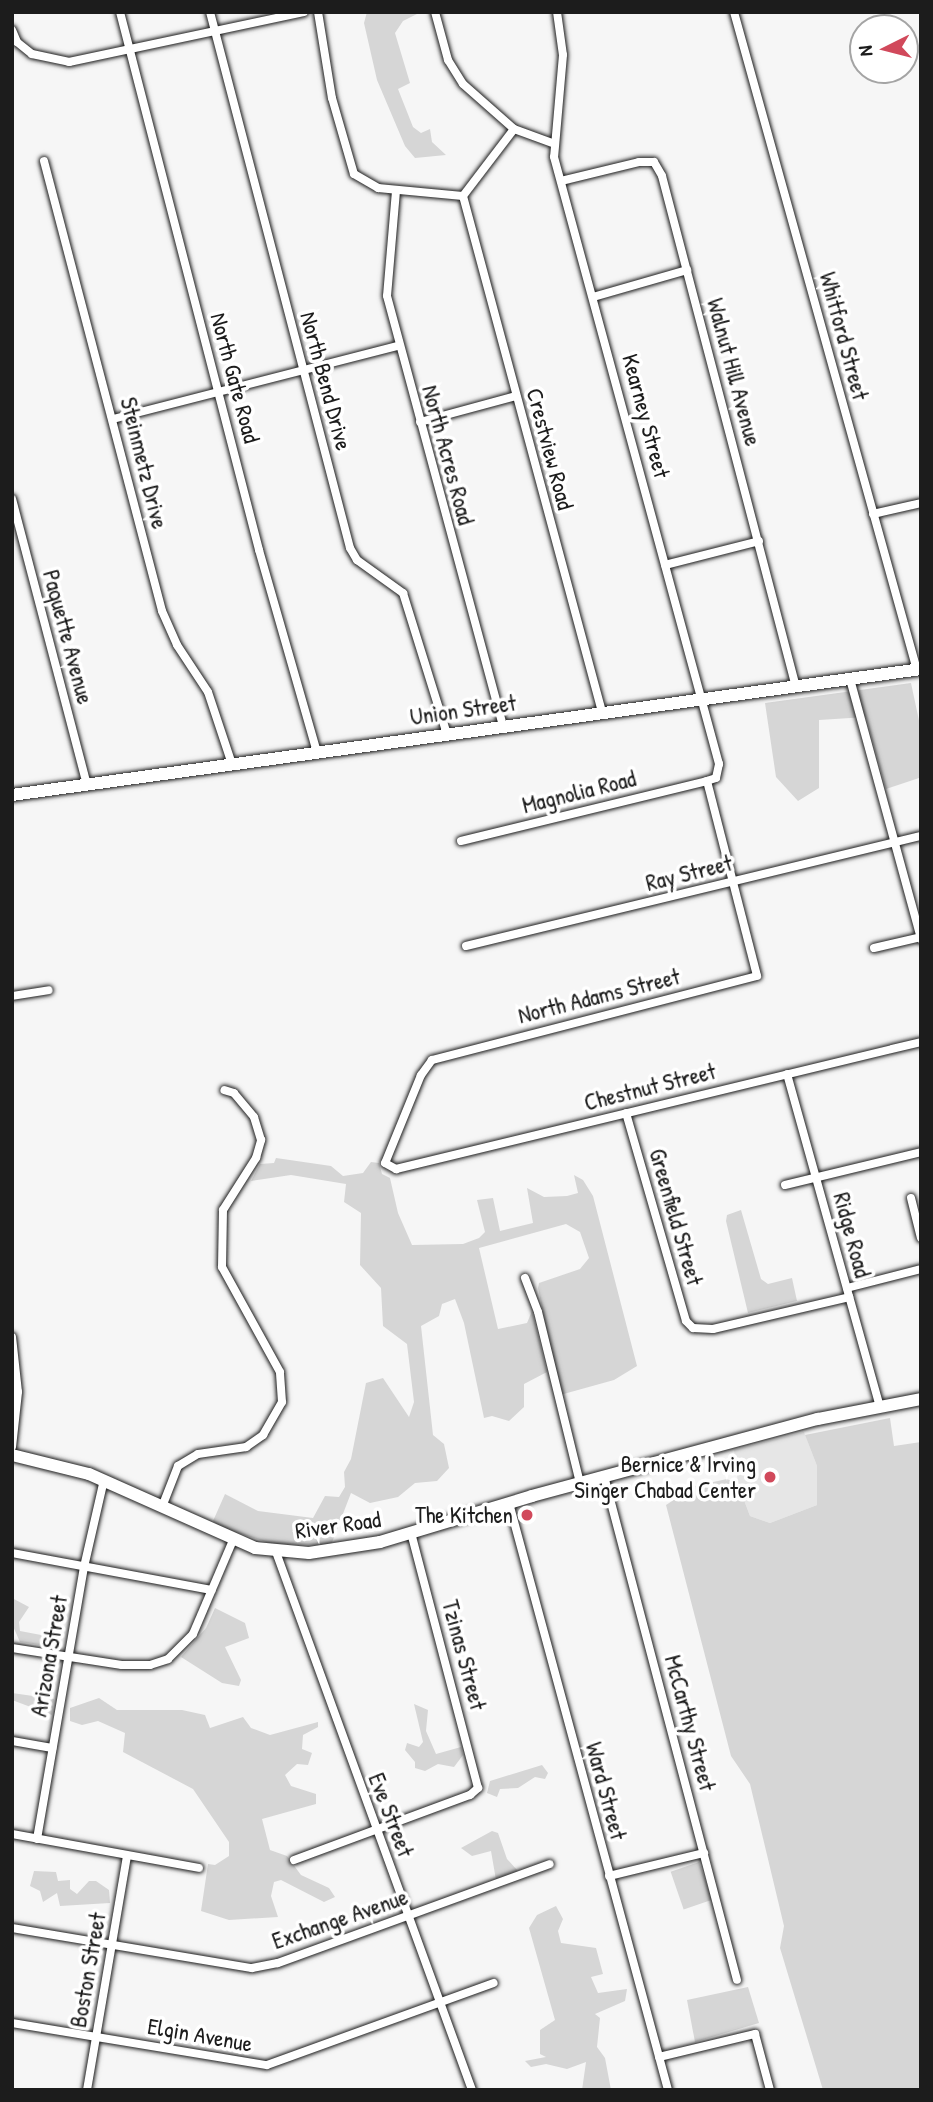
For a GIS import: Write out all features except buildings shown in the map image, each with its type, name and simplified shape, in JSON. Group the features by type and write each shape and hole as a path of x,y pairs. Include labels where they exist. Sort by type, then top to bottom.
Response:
{"street":[{"name":"North Gate Road","path":"120,12 218,392 317,752"},
{"name":"North Bend Drive","path":"210,12 350,548 357,560 404,593 447,734"},
{"path":"12,30 24,49 60,61 130,51 304,12"},
{"path":"318,12 321,49 350,165 369,185 396,191 463,196 514,129"},
{"path":"435,12 448,60 463,84 514,129 552,143 563,55 557,12"},
{"name":"Whitford Street","path":"734,12 919,670"},
{"name":"Kearney Street","path":"552,143 702,699"},
{"name":"Steinmetz Drive","path":"44,161 162,611 177,645 208,692 232,764"},
{"name":"Walnut Hill Avenue","path":"561,181 654,162 662,176 796,687"},
{"name":"North Acres Road","path":"396,191 386,270 398,346 503,726"},
{"name":"Crestview Road","path":"463,196 602,712"},
{"path":"593,297 687,270"},
{"path":"113,419 398,346"},
{"path":"420,422 516,396"},
{"name":"Paquette Avenue","path":"12,499 87,785"},
{"path":"873,514 921,503"},
{"path":"665,565 759,541"},
{"name":"Union Street","path":"12,795 919,670"},
{"path":"849,679 921,938 874,948"},
{"path":"702,699 719,764 716,778 707,781 733,882"},
{"name":"Magnolia Road","path":"461,841 707,781"},
{"name":"Ray Street","path":"466,946 921,836"},
{"name":"North Adams Street","path":"389,1167 387,1156 421,1075 432,1060 449,1053 757,976 733,882"},
{"path":"12,996 49,990"},
{"name":"Chestnut Street","path":"389,1167 921,1042"},
{"name":"Ridge Road","path":"787,1074 880,1406"},
{"path":"162,1507 178,1466 198,1454 234,1452 251,1444 271,1425 282,1399 280,1372 245,1315 222,1267 223,1210 256,1158 261,1140 254,1117 234,1093 224,1090"},
{"name":"Greenfield Street","path":"626,1113 686,1321 693,1328 713,1329 849,1297"},
{"path":"786,1185 921,1152"},
{"path":"911,1198 921,1238"},
{"path":"846,1288 921,1269"},
{"path":"525,1278 538,1312 580,1483"},
{"path":"12,1337 18,1392 12,1447"},
{"name":"River Road","path":"12,1455 104,1480 233,1540 276,1552 344,1550 604,1476 880,1406 921,1399"},
{"name":"McCarthy Street","path":"604,1476 737,1980"},
{"name":"Arizona Street","path":"37,1839 84,1567 104,1480"},
{"name":"Ward Street","path":"509,1503 668,2090"},
{"name":"Tzinas Street","path":"376,1829 470,1795 478,1788 411,1533"},
{"path":"12,1648 139,1666 169,1659 193,1634 233,1540"},
{"name":"Eve Street","path":"276,1552 473,2090"},
{"path":"12,1553 212,1590"},
{"path":"12,1741 52,1748"},
{"path":"294,1860 376,1829"},
{"path":"12,1835 199,1868"},
{"path":"610,1876 704,1853"},
{"name":"Boston Street","path":"87,2090 127,1856"},
{"name":"Exchange Avenue","path":"12,1928 112,1947 252,1968 278,1963 550,1864"},
{"name":"Elgin Avenue","path":"12,2022 267,2065 494,1983"},
{"path":"659,2057 755,2034 769,2090"}],"shaded area":[{"path":"367,12 421,12 403,21 395,33 410,83 398,89 413,127 421,133 430,129 432,142 446,155 415,158 405,146 377,80 364,23"},
{"path":"911,683 921,730 919,778 886,789 866,717 819,720 819,788 798,801 776,777 765,703"},
{"path":"276,1158 331,1166 343,1176 363,1173 371,1162 379,1163 382,1174 390,1178 398,1213 412,1245 463,1244 479,1238 485,1232 477,1200 493,1198 500,1231 533,1223 527,1188 544,1197 567,1196 578,1193 574,1175 583,1180 593,1196 637,1366 614,1380 560,1395 538,1288 539,1283 580,1269 589,1258 580,1232 566,1224 479,1248 498,1329 527,1323 532,1311 547,1372 524,1384 524,1407 509,1421 492,1416 484,1418 464,1323 455,1299 442,1304 439,1316 421,1326 433,1435 444,1444 449,1468 437,1481 415,1483 398,1497 370,1503 351,1493 331,1545 272,1544 220,1527 213,1521 225,1494 258,1511 313,1518 325,1496 339,1497 345,1487 344,1472 351,1459 366,1383 383,1378 409,1417 414,1402 407,1344 383,1326 381,1288 360,1265 361,1213 344,1202 346,1184 291,1175 251,1181 260,1164 274,1163"},
{"path":"741,1210 761,1279 768,1284 792,1278 797,1301 748,1313 726,1221 727,1215"},
{"path":"890,1418 894,1446 921,1442 921,2090 823,2090 780,1948 784,1926 750,1784 731,1756 666,1505 695,1486 727,1479 738,1484 750,1516 770,1523 817,1505 817,1466 805,1435"},
{"path":"804,1432 817,1466 817,1505 770,1523 750,1516 738,1484 734,1450"},
{"path":"12,1598 29,1607 19,1622 20,1631 62,1639 60,1648 20,1642 12,1624"},
{"path":"215,1608 245,1623 249,1638 225,1647 241,1680 239,1686 222,1683 181,1657 206,1628"},
{"path":"12,1693 54,1699 52,1715 12,1700"},
{"path":"99,1698 117,1710 182,1710 205,1715 210,1728 243,1717 251,1728 270,1735 318,1722 318,1727 303,1735 302,1749 312,1753 308,1765 297,1764 285,1775 291,1786 316,1794 316,1804 262,1819 270,1850 287,1856 301,1875 329,1888 335,1897 324,1902 281,1880 274,1882 271,1896 278,1917 229,1920 201,1911 208,1864 215,1865 229,1856 229,1842 193,1789 123,1752 125,1733 98,1721 82,1725 70,1721 70,1708"},
{"path":"414,1704 428,1710 426,1731 436,1754 461,1747 463,1755 454,1767 438,1764 425,1771 415,1768 415,1762 405,1750 407,1743 419,1747 423,1742"},
{"path":"542,1765 548,1773 545,1779 535,1777 518,1788 500,1789 497,1797 487,1793 490,1781"},
{"path":"492,1831 498,1833 507,1859 518,1871 496,1880 491,1851 472,1856 461,1848"},
{"path":"699,1862 712,1900 684,1910 671,1872"},
{"path":"34,1871 56,1872 58,1881 70,1880 70,1889 77,1894 89,1881 96,1881 109,1890 110,1903 60,1906 57,1893 43,1902 40,1891 30,1886"},
{"path":"556,1906 563,1919 558,1931 561,1943 596,1948 603,1974 591,1977 598,1993 627,1989 625,2001 595,2014 600,2018 597,2047 605,2058 611,2090 582,2090 586,2062 567,2069 546,2064 531,2067 525,2061 546,2057 540,2054 540,2030 555,2020 529,1928 537,1915"},
{"path":"748,1987 759,2023 695,2042 687,2000"}],"place":[{"name":"Bernice & Irving Singer Chabad Center","path":"770,1477"},
{"name":"The Kitchen","path":"527,1515"}]}
